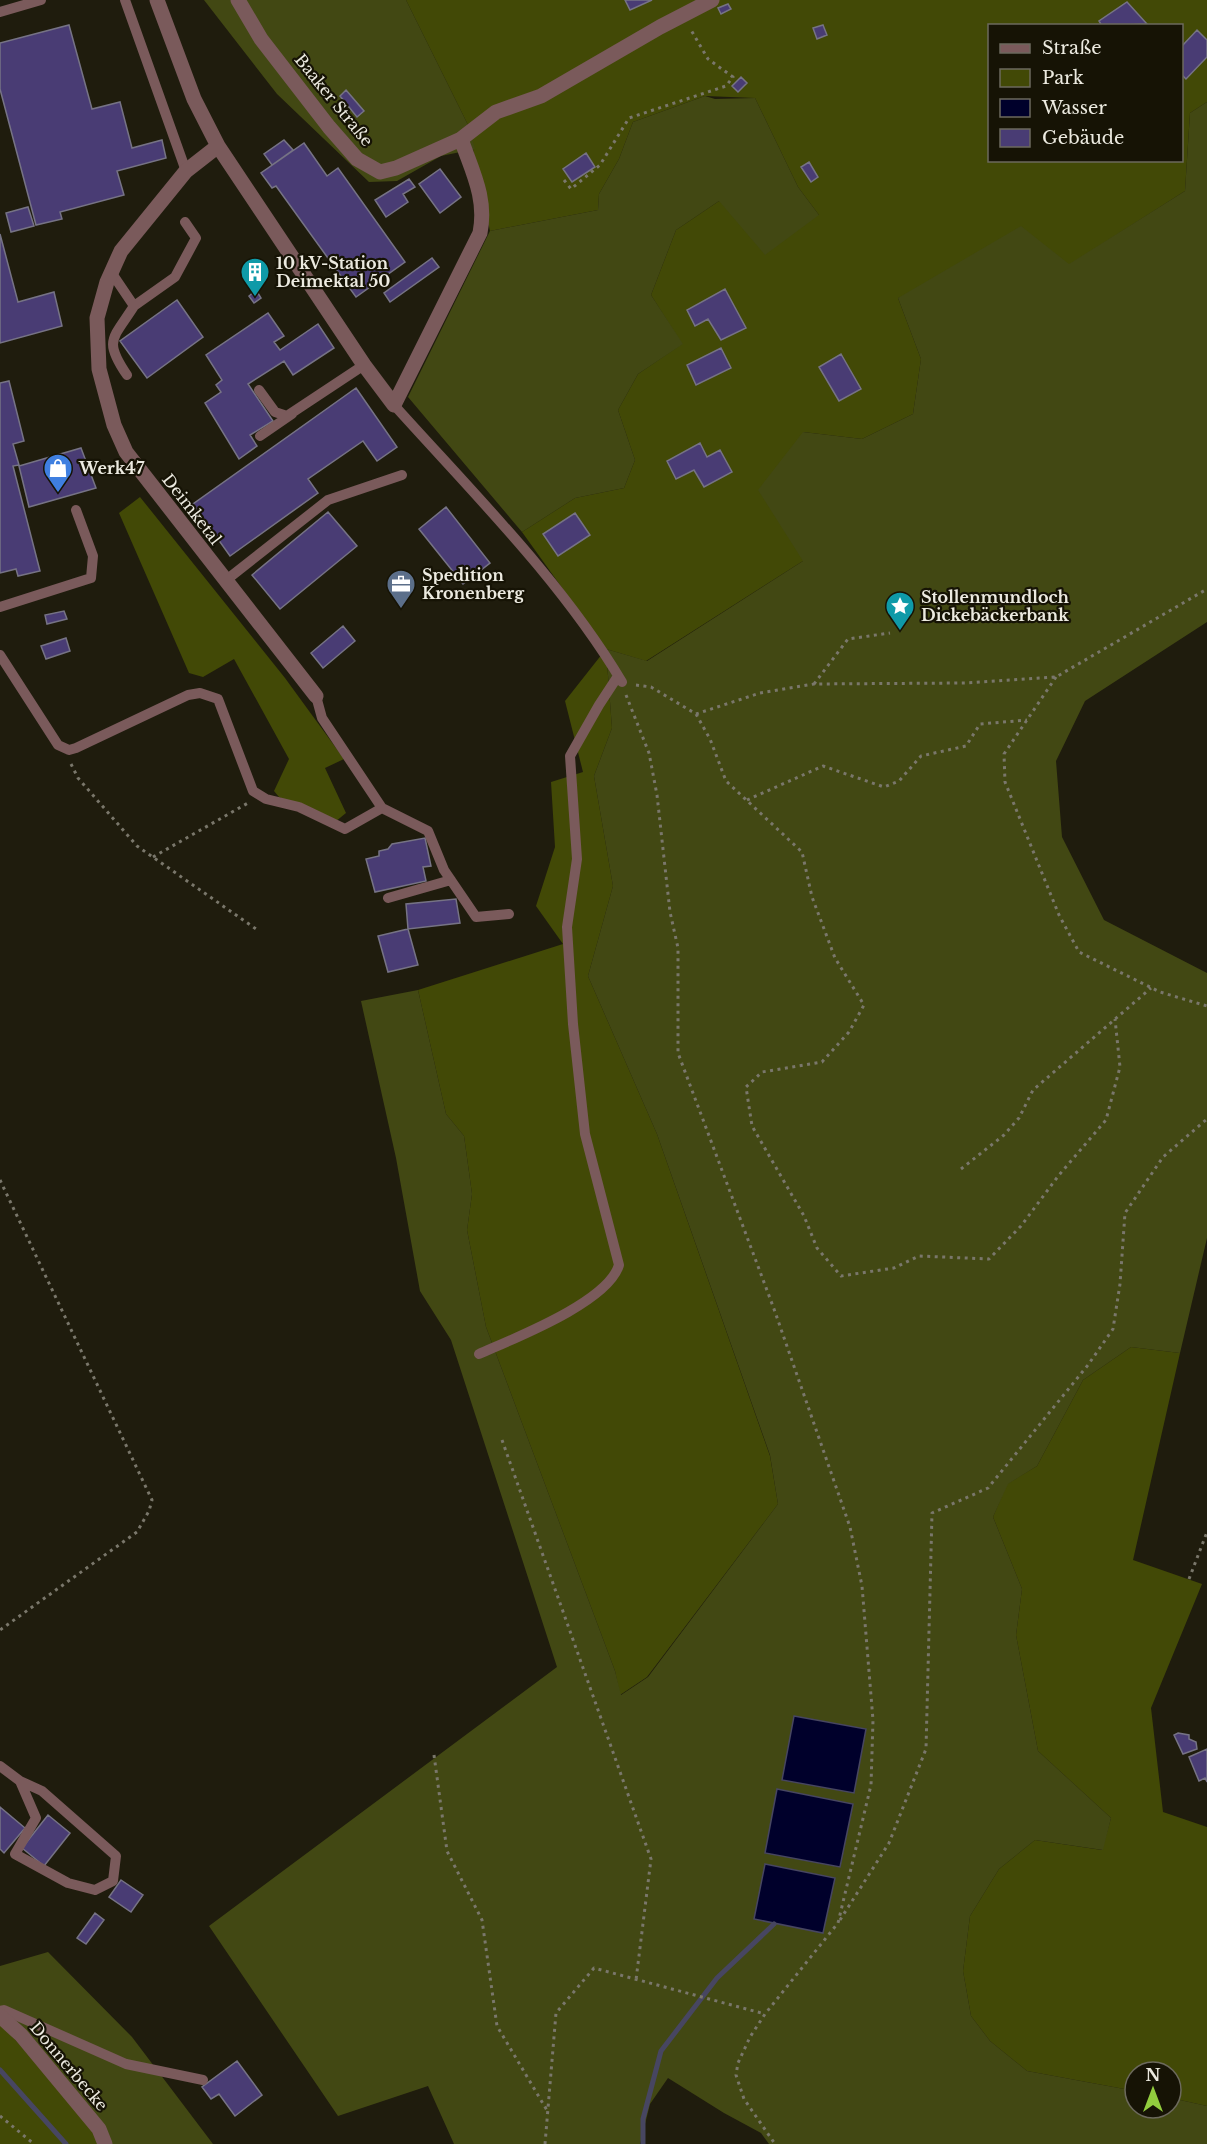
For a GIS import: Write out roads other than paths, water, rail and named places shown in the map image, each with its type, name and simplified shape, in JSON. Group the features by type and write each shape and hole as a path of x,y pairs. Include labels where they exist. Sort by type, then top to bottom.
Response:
{"street":[{"path":"157,0 194,99 218,146 364,365 394,405 480,233 484,213 482,201 461,139"},
{"name":"Baaker Straße","path":"238,0 261,39 329,127 357,159 380,172 396,168 461,139 496,112 541,96 712,0"},
{"name":"Deimketal","path":"218,146 186,171 121,251 111,272 97,318 99,369 114,424 126,452 316,696"},
{"name":"Donnerbecke","path":"0,2016 21,2035 99,2129 105,2144"}],"lane":[{"path":"0,12 41,0"},
{"path":"126,0 186,171"},
{"path":"127,375 112,353 113,338 134,306 175,277 196,238 185,222"},
{"path":"111,272 134,306"},
{"path":"260,436 364,365"},
{"path":"259,390 275,412 283,416 293,414"},
{"path":"394,405 517,542 600,646 620,679 598,705 570,756 577,849 567,935 573,1024 585,1134 619,1265 614,1280 561,1317 479,1354"},
{"path":"225,581 328,500 402,476"},
{"path":"0,607 91,578 93,556 76,510"},
{"path":"0,655 58,745 76,748 188,695 209,695 218,699 253,791 260,796 299,807 345,829 382,808"},
{"path":"316,696 322,718 382,808 428,831 451,880 476,917 509,914"},
{"path":"388,898 451,880"},
{"path":"0,1766 20,1781 42,1791 116,1856 113,1881 94,1890 68,1883 15,1854 36,1818 20,1781"},
{"path":"0,2011 4,2010 126,2064 203,2079"}],"water":[{"path":"794,1716 866,1729 854,1793 782,1780"},
{"path":"777,1789 853,1804 840,1867 765,1853"},
{"path":"765,1864 835,1878 823,1933 754,1919"}],"waterway":[{"path":"643,2144 643,2119 661,2051 717,1978 774,1924"},
{"name":"Donnerbecke","path":"0,2070 66,2144"}],"place":[{"name":"10 kV-Station Deimektal 50","path":"255,298"},
{"name":"Werk47","path":"58,494"},
{"name":"Spedition Kronenberg","path":"401,610"},
{"name":"Stollenmundloch Dickebäckerbank","path":"900,632"}]}
